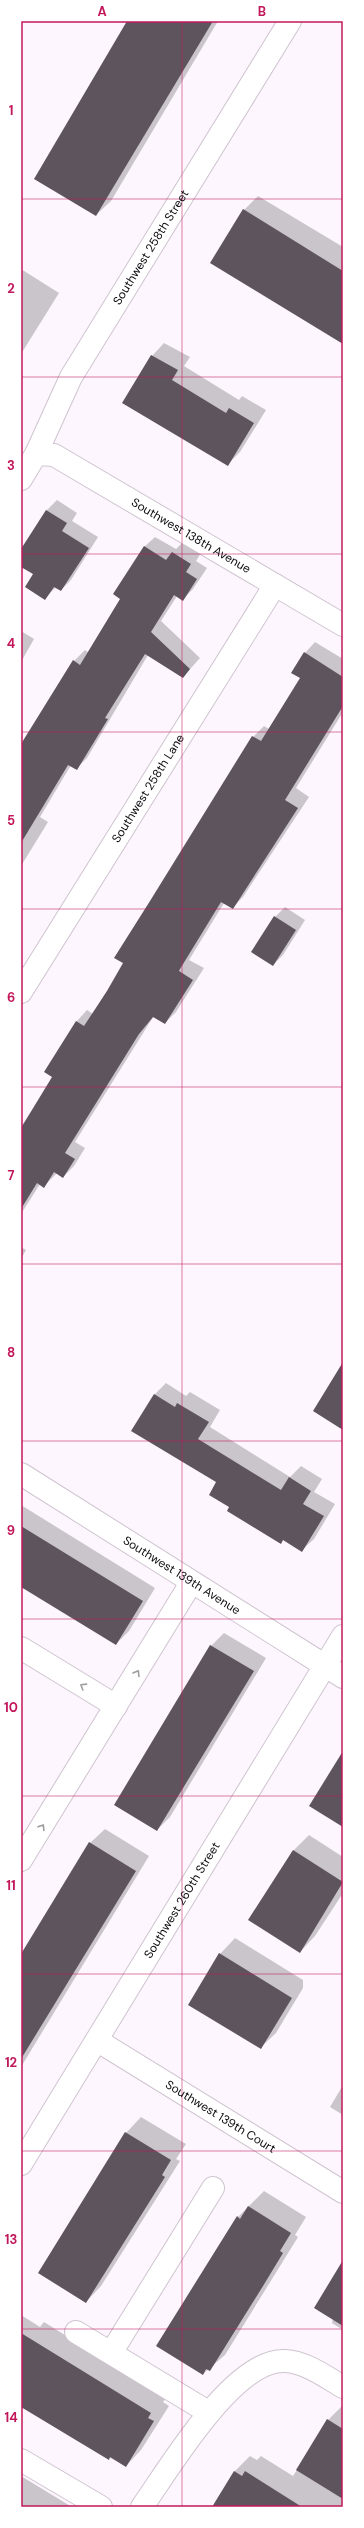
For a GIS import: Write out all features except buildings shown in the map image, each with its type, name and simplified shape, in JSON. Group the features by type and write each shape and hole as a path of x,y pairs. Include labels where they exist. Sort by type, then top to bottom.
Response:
{"street":[{"name":"Southwest 258th Street","path":"21,478 36,454 70,378 290,21"},
{"name":"Southwest 138th Avenue","path":"36,454 54,455 343,625"},
{"name":"Southwest 258th Lane","path":"21,992 275,585"},
{"name":"Southwest 139th Avenue","path":"21,1474 191,1583 343,1677"},
{"path":"21,1860 191,1583"},
{"name":"Southwest 260th Street","path":"21,2164 98,2041 343,1636"},
{"path":"21,1648 116,1706"},
{"name":"Southwest 139th Court","path":"98,2041 343,2192"},
{"path":"111,2352 213,2188"},
{"path":"76,2332 208,2412"},
{"path":"142,2507 208,2412 250,2374 268,2363 285,2361 306,2366 343,2387"},
{"path":"21,2460 101,2507"}]}
